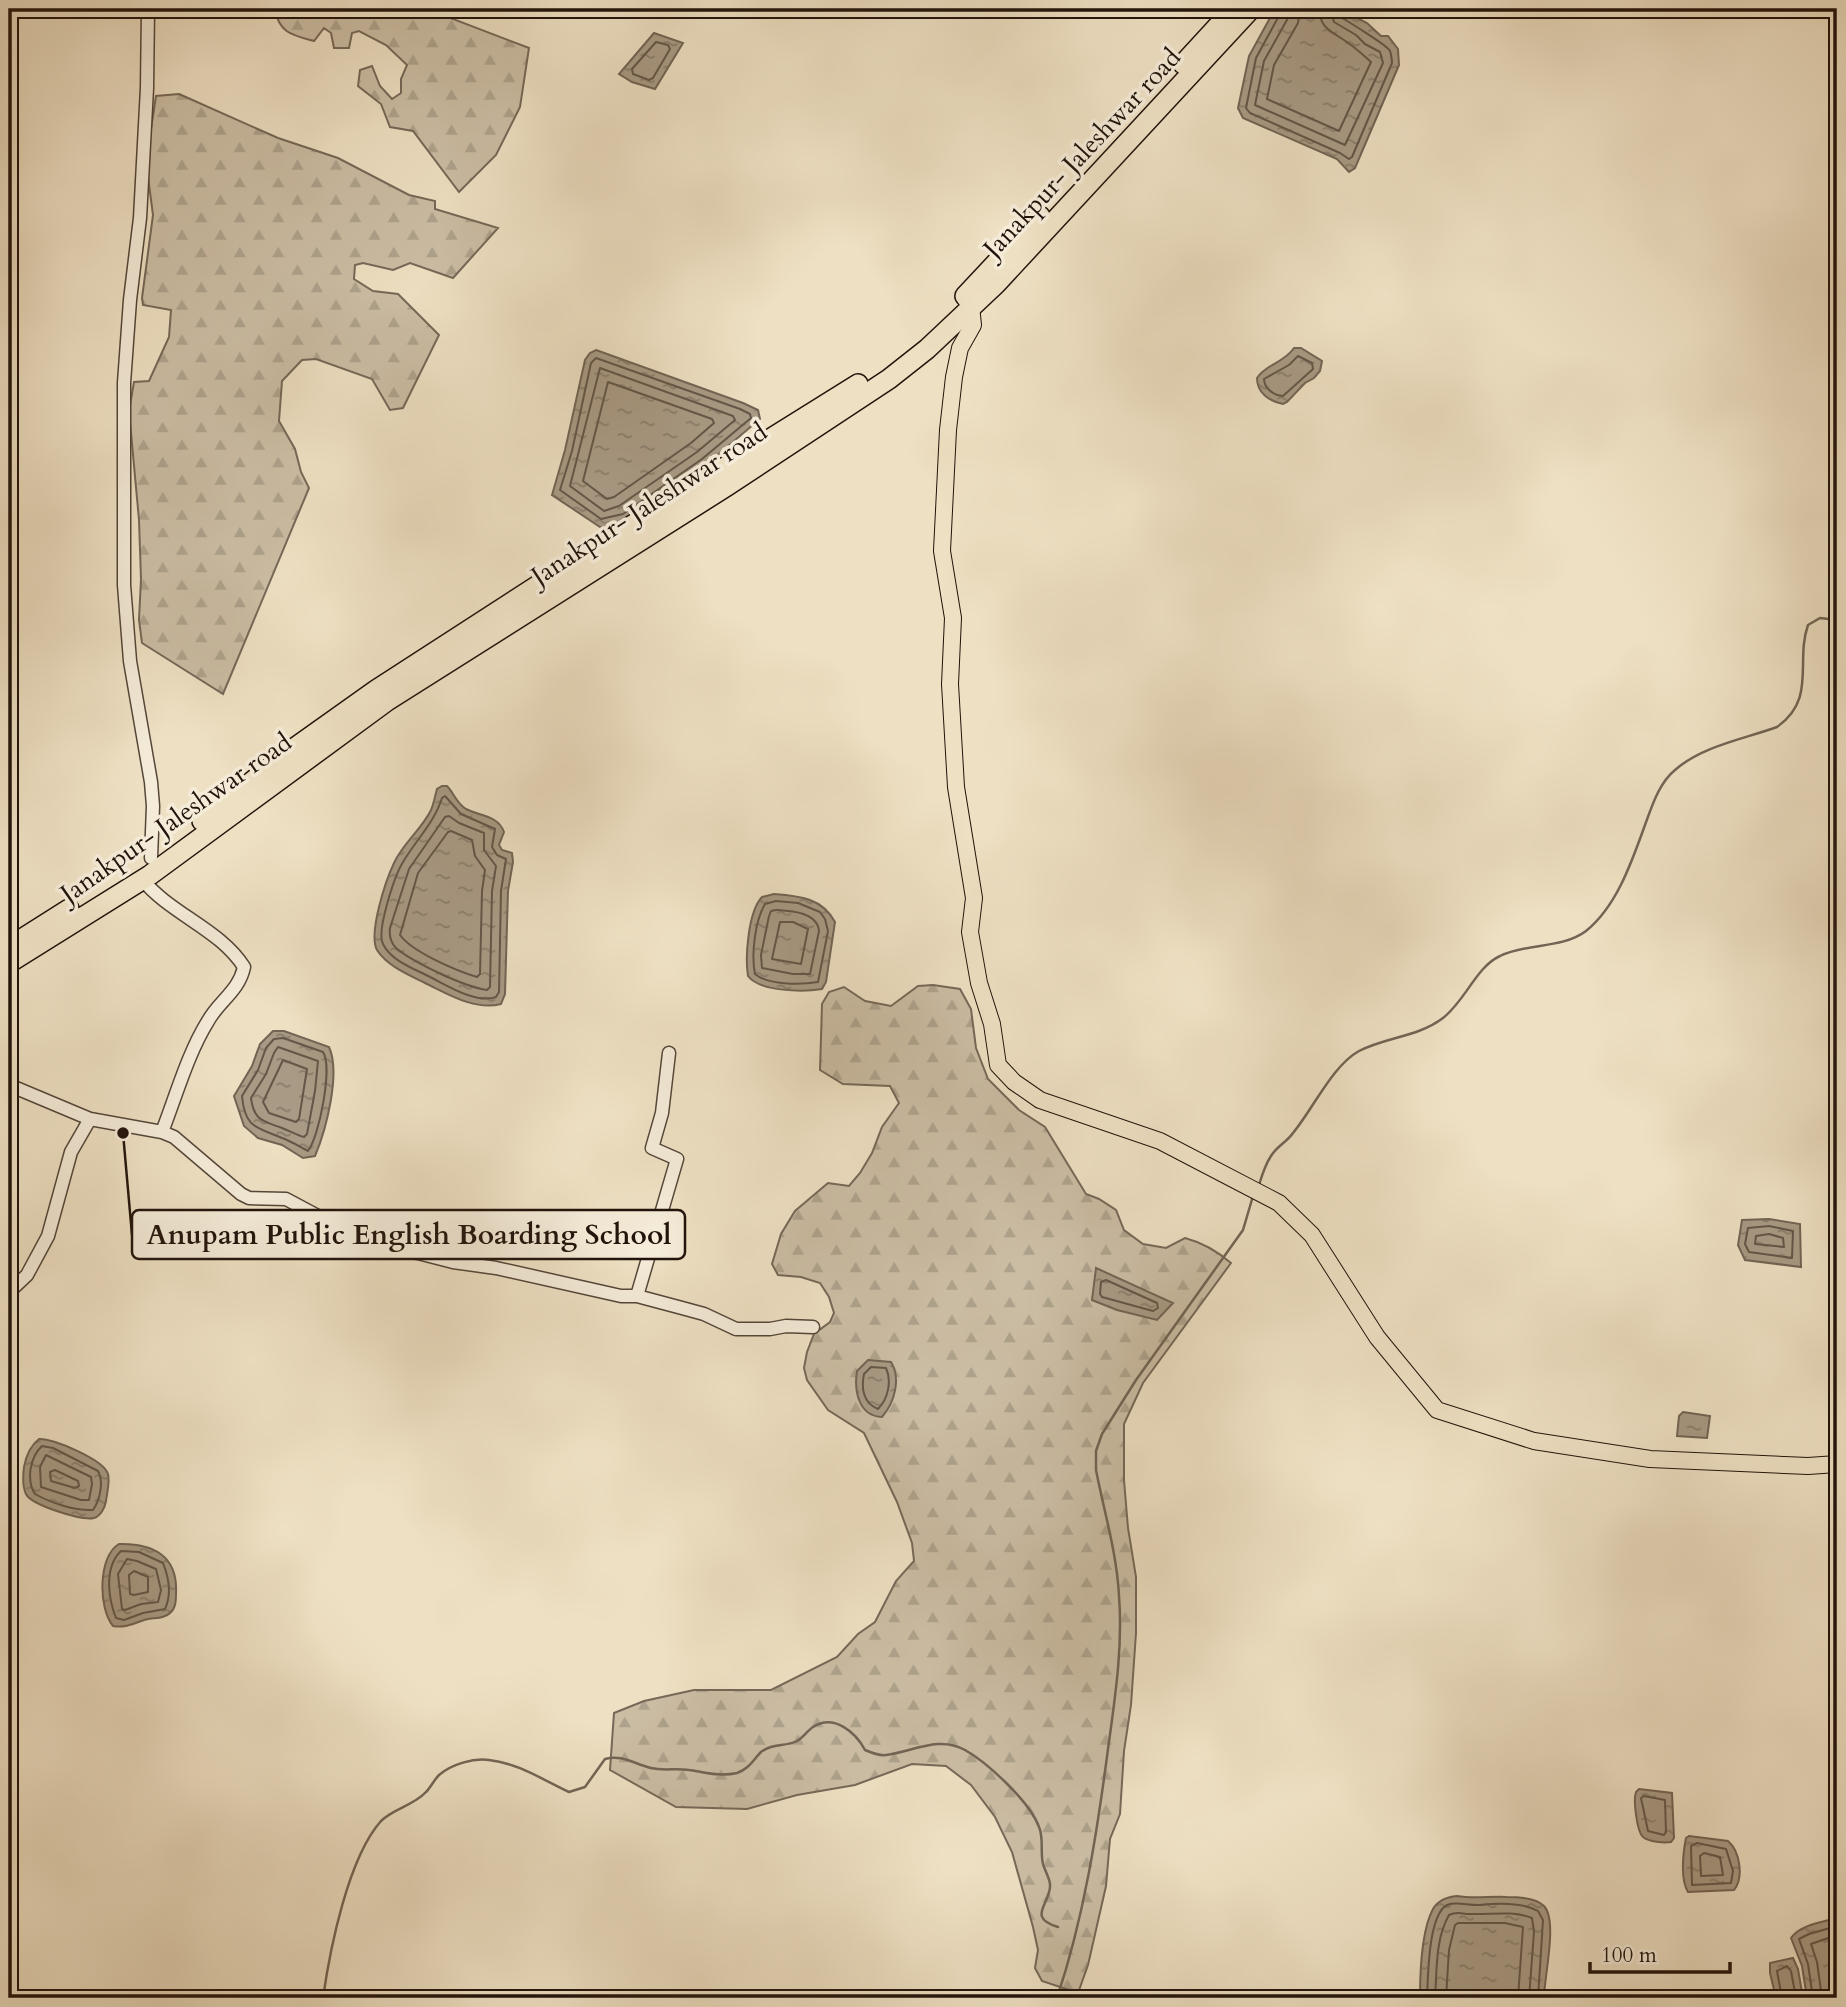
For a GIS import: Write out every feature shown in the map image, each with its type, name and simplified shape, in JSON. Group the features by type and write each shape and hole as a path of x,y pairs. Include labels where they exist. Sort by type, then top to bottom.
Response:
{"highway":[{"name":"Janakpur- Jaleshwar road","path":"9,963 142,879 387,701 738,479 889,379 927,349 1235,9"},
{"name":"Janakpur- Jaleshwar road","path":"9,947 151,859 210,816 293,749 376,690 591,551 844,394 946,317 996,284 1251,9"}],"main road":[{"path":"968,302 973,325 960,348 954,377 948,430 942,551 953,618 950,684 956,787 974,898 970,932 979,983 992,1024 998,1065 1014,1082 1040,1100 1160,1142 1279,1203 1312,1235 1377,1337 1437,1410 1534,1441 1650,1459 1808,1466 1837,1464"}],"street":[{"path":"148,9 140,218 124,383 124,586 130,662 151,782 151,859"},
{"path":"142,879 151,891 221,943 244,967 242,979 204,1027 162,1132"},
{"path":"637,1296 677,1159 652,1148 662,1113 669,1053"},
{"path":"9,1085 90,1119 162,1132 184,1145 241,1194 250,1198 286,1199 316,1214 320,1222 320,1236 496,1268 621,1296 637,1296 704,1314 736,1329 813,1327"},
{"path":"9,1292 27,1275 48,1236 71,1152 90,1119"}],"green space":[{"path":"275,9 427,9 529,48 520,107 496,155 459,192 413,131 390,127 381,104 358,86 360,70 372,66 380,86 392,99 401,93 401,79 407,65 386,45 359,31 352,33 349,48 334,48 331,33 324,28 314,41 293,35 283,28"},
{"path":"179,94 278,138 338,158 409,195 435,201 435,209 498,228 453,278 410,263 393,270 363,263 355,265 354,279 373,291 398,294 439,335 403,408 390,410 372,379 316,359 302,360 282,381 279,421 295,449 301,472 309,488 223,694 142,643 139,620 139,520 129,411 134,382 149,381 169,337 171,310 143,305 153,215 146,162 156,96"},
{"path":"918,986 960,989 971,1009 976,1048 988,1079 1019,1110 1045,1127 1086,1194 1116,1210 1124,1230 1143,1244 1166,1248 1185,1238 1192,1240 1210,1248 1231,1263 1143,1383 1124,1424 1124,1480 1136,1577 1136,1633 1131,1705 1124,1751 1120,1814 1110,1839 1106,1886 1088,1965 1078,1993 1042,1981 1035,1968 1038,1950 1012,1852 995,1817 971,1785 946,1766 912,1764 855,1785 797,1795 747,1809 676,1807 610,1770 614,1713 644,1701 694,1690 771,1690 837,1657 858,1634 875,1622 896,1581 914,1561 912,1543 897,1502 864,1433 828,1410 807,1380 804,1368 814,1334 830,1322 834,1313 829,1297 820,1283 801,1277 778,1275 772,1264 781,1234 795,1211 828,1183 849,1186 860,1173 872,1153 882,1127 899,1103 890,1086 843,1084 820,1070 822,1004 829,992 844,987 865,1001 891,1006"}],"water":[{"path":"1275,9 1340,9 1367,23 1381,36 1388,36 1398,49 1399,65 1355,168 1349,172 1337,159 1243,118 1238,108 1249,56"},
{"path":"654,33 683,43 655,89 632,82 619,74"},
{"path":"1294,348 1301,348 1322,361 1320,371 1314,378 1283,404 1265,396 1259,388 1257,378"},
{"path":"596,350 743,403 758,410 760,419 707,464 626,521 600,527 552,495 585,360"},
{"path":"447,786 466,809 497,822 504,832 499,845 502,850 512,853 508,891 505,994 501,1004 481,1005 443,992 392,965 377,950 376,919 394,863 427,817 437,789"},
{"path":"774,894 801,897 817,903 835,922 826,982 822,989 772,988 748,976 747,947 753,913 762,897"},
{"path":"273,1031 284,1031 329,1047 333,1071 331,1102 315,1156 303,1158 282,1145 258,1138 244,1126 234,1096 252,1066 260,1044"},
{"path":"1769,1219 1800,1224 1801,1267 1745,1260 1738,1245 1742,1220"},
{"path":"1096,1268 1173,1303 1157,1320 1117,1310 1092,1300"},
{"path":"868,1360 891,1362 896,1375 895,1390 882,1417 868,1412 857,1394 857,1371"},
{"path":"1683,1412 1710,1416 1707,1438 1677,1436 1679,1416"},
{"path":"39,1439 77,1451 104,1468 109,1480 105,1506 99,1515 88,1518 69,1515 37,1503 26,1494 23,1481 25,1463 31,1448"},
{"path":"119,1544 153,1549 168,1561 176,1580 176,1596 173,1609 167,1615 125,1626 113,1626 105,1607 102,1583 107,1559"},
{"path":"1639,1789 1672,1793 1674,1838 1671,1842 1653,1841 1641,1834 1635,1802"},
{"path":"1689,1836 1728,1841 1732,1845 1740,1872 1734,1890 1688,1892 1683,1866 1686,1838"},
{"path":"1457,1896 1521,1898 1544,1906 1548,1913 1550,1936 1544,1998 1420,1998 1422,1952 1429,1918 1437,1903"},
{"path":"1837,1918 1837,1998 1807,1998 1802,1966 1791,1938 1806,1927"},
{"path":"1793,1958 1798,1969 1803,1998 1776,1998 1770,1963"}],"waterway":[{"path":"1259,1185 1265,1166 1273,1153 1291,1136 1332,1077 1349,1058 1369,1046 1423,1029 1443,1018 1484,968 1500,956 1521,949 1566,941 1586,931 1597,921 1622,882 1650,810 1669,775 1698,755 1777,727 1789,716 1801,692 1808,625 1820,618 1837,620"},
{"path":"1057,1998 1075,1937 1094,1843 1119,1653 1118,1580 1096,1470 1096,1451 1102,1434 1136,1380 1243,1230 1253,1196"},
{"path":"323,1998 342,1905 369,1837 381,1821 421,1797 439,1775 450,1768 476,1760 500,1762 520,1768 569,1792 585,1787 605,1759 611,1758 656,1769 730,1774 745,1769 765,1749 797,1741 813,1727 829,1722 844,1727 856,1737 865,1750 876,1754 886,1755 945,1744 965,1750 996,1773 1027,1806 1039,1827 1043,1864 1050,1884 1041,1914 1048,1923 1058,1927"}],"place":[{"name":"Anupam Public English Boarding School","path":"123,1133"}]}
